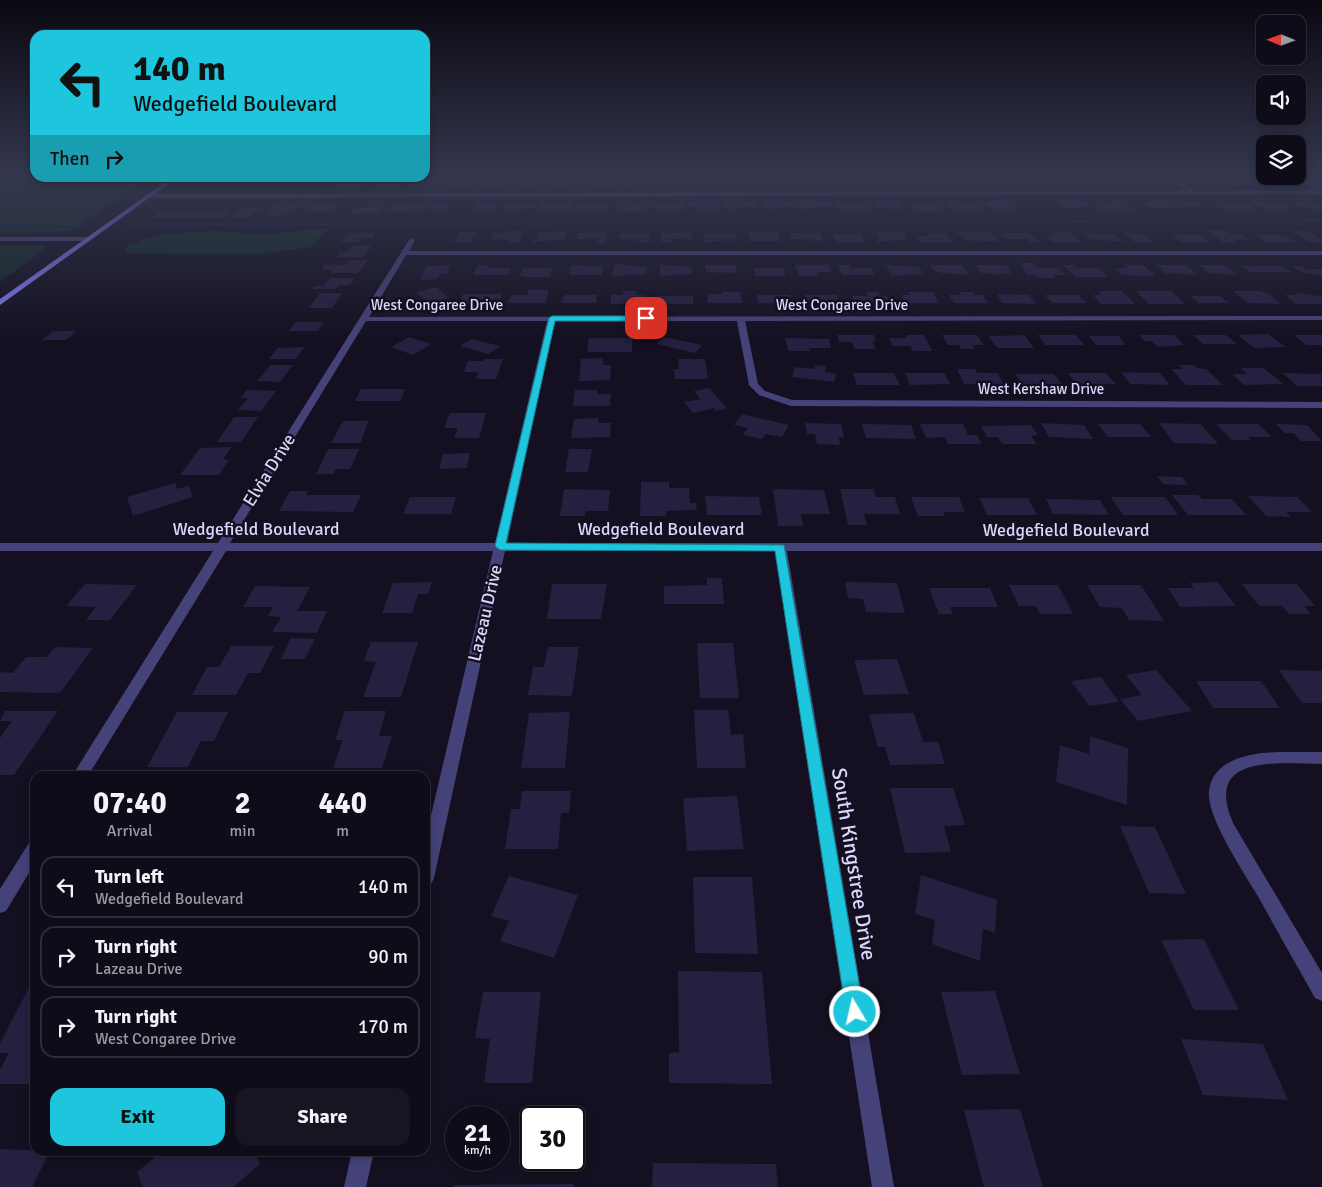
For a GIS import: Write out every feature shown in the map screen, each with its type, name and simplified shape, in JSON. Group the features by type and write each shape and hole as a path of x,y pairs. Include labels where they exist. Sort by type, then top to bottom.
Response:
{"main road":[{"path":"0,303 102,229"}],"street":[{"path":"0,239 89,239"},
{"name":"Elvia Drive","path":"83,771 412,240"},
{"path":"404,253 1322,253"},
{"name":"Lazeau Drive","path":"430,856 552,318"},
{"name":"West Kershaw Drive","path":"741,318 754,385 762,393 791,403 1322,405"},
{"name":"West Congaree Drive","path":"363,319 1322,318"},
{"name":"Wedgefield Boulevard","path":"0,547 1322,547"},
{"name":"South Kingstree Drive","path":"780,547 883,1187"},
{"path":"1322,758 1254,759 1234,767 1224,775 1218,786 1218,803 1227,827 1322,991"},
{"path":"0,905 30,856"},
{"path":"355,1187 362,1156"}],"green space":[{"path":"0,229 72,229 70,231 0,233"},
{"path":"309,229 328,229 311,247 258,254 125,253 128,245 162,234 216,231 266,235"},
{"path":"0,245 41,245 47,247 0,282"}],"building":[{"path":"1207,230 1224,230 1229,234 1240,234 1249,240 1232,240 1236,243 1224,243"},
{"path":"507,231 524,231 519,243 508,243 509,240 491,240 493,233 506,233"},
{"path":"586,231 607,233 606,243 598,243 599,239 577,239 577,233 586,233"},
{"path":"1292,231 1309,231 1322,240 1322,242 1308,242"},
{"path":"459,232 477,232 470,242 454,243"},
{"path":"539,232 566,232 565,239 532,242 533,239 537,239"},
{"path":"691,232 692,239 670,239 671,242 662,242 661,233"},
{"path":"748,232 778,233 780,241 750,241"},
{"path":"876,232 903,232 907,239 877,242 875,239 880,239"},
{"path":"957,232 990,232 999,242 964,240"},
{"path":"1053,232 1070,232 1081,242 1052,242 1045,235 1056,235"},
{"path":"348,233 375,233 372,238 361,238 358,242 341,242"},
{"path":"620,233 650,233 649,242 620,239"},
{"path":"704,233 736,233 737,240 705,242"},
{"path":"790,233 820,233 823,241 792,239"},
{"path":"927,233 945,233 952,242 920,242 916,236 929,236"},
{"path":"1000,233 1030,233 1039,242 1030,242 1027,239 1005,239"},
{"path":"1084,233 1114,234 1123,242 1090,239"},
{"path":"1124,233 1141,233 1153,242 1135,242"},
{"path":"832,234 861,234 864,242 836,242"},
{"path":"1172,235 1200,235 1209,242 1181,242"},
{"path":"1256,235 1284,235 1296,242 1267,242"},
{"path":"353,245 372,246 363,257 337,257 340,252 347,253"},
{"path":"349,260 368,260 358,273 331,273 333,270 321,270 325,265 345,265"},
{"path":"1019,263 1033,263 1037,268 1058,268 1065,275 1052,275 1055,278 1037,278 1035,275 1028,275"},
{"path":"615,264 647,267 646,274 612,276"},
{"path":"451,265 447,274 440,274 437,279 421,280 426,266"},
{"path":"478,265 488,265 486,268 510,268 508,275 473,275"},
{"path":"571,265 603,267 602,275 569,275"},
{"path":"660,265 692,267 692,274 660,276"},
{"path":"705,265 736,265 737,273 706,272"},
{"path":"795,265 829,265 831,272 817,272 818,276 799,276"},
{"path":"838,265 850,265 851,268 871,268 874,275 842,275"},
{"path":"886,265 919,267 923,274 892,276"},
{"path":"930,265 962,265 969,275 934,271"},
{"path":"975,265 1006,265 1012,273 992,275 990,273 981,273"},
{"path":"1063,265 1073,265 1076,268 1099,268 1108,277 1075,277"},
{"path":"1125,265 1143,265 1156,276 1122,275 1115,268 1128,268"},
{"path":"1156,265 1186,265 1198,275 1164,273"},
{"path":"1199,265 1225,265 1238,275 1209,273"},
{"path":"1241,266 1282,266 1291,272 1250,272"},
{"path":"1293,266 1301,266 1306,269 1322,269 1322,276 1302,272"},
{"path":"523,268 552,268 550,277 530,277 520,276"},
{"path":"754,268 784,268 785,276 755,276"},
{"path":"330,278 355,278 350,285 339,285 335,289 312,289 314,286 323,286"},
{"path":"436,287 449,298 429,303 416,292"},
{"path":"528,290 549,290 546,303 508,303 511,295 527,295"},
{"path":"623,291 636,291 636,295 645,295 645,303 611,304 611,295 623,295"},
{"path":"1098,291 1122,291 1135,304 1101,304 1093,295 1102,295"},
{"path":"1136,291 1171,291 1185,304 1149,304"},
{"path":"1233,291 1260,291 1269,294 1281,304 1248,303"},
{"path":"722,292 740,292 742,303 708,303 707,294 722,294"},
{"path":"866,292 878,292 880,296 887,296 891,303 855,304 852,296 868,296"},
{"path":"908,292 933,292 939,303 905,303 901,295 910,295"},
{"path":"959,292 973,292 975,295 982,295 988,303 954,303 948,295 961,295"},
{"path":"320,293 342,293 332,308 309,308"},
{"path":"1294,293 1321,296 1322,304 1296,304 1285,295 1297,295"},
{"path":"463,294 502,294 499,303 459,304"},
{"path":"997,294 1029,295 1036,304 1002,303"},
{"path":"564,295 597,295 596,303 562,303"},
{"path":"756,295 790,295 792,303 758,303"},
{"path":"804,295 837,295 841,303 807,304"},
{"path":"1045,295 1078,295 1086,303 1052,303"},
{"path":"658,296 693,296 693,304 658,304"},
{"path":"1190,296 1220,296 1229,303 1199,303"},
{"path":"296,322 324,322 318,331 289,331"},
{"path":"53,331 77,331 66,340 42,340"},
{"path":"1268,334 1286,347 1254,348 1238,335"},
{"path":"837,335 874,335 876,341 872,341 876,349 855,349 852,342 839,342"},
{"path":"906,335 924,335 932,351 913,351 910,346 893,346 889,338 907,338"},
{"path":"942,335 977,335 984,345 973,345 975,349 961,349 959,345 948,345"},
{"path":"1025,335 1034,348 997,348 988,336"},
{"path":"1038,335 1076,335 1084,345 1045,345"},
{"path":"1139,335 1174,335 1184,345 1158,347 1151,341 1144,341"},
{"path":"1193,335 1226,335 1237,344 1203,344"},
{"path":"1294,335 1322,335 1322,345 1306,345"},
{"path":"1089,336 1119,336 1126,345 1096,345"},
{"path":"409,337 431,344 413,355 391,347"},
{"path":"664,337 702,345 695,353 656,344"},
{"path":"589,338 632,338 632,352 587,352"},
{"path":"785,338 829,339 831,348 809,348 810,351 788,351"},
{"path":"472,339 500,346 488,354 460,346"},
{"path":"304,347 296,359 269,359 277,348"},
{"path":"603,358 603,365 611,365 610,380 579,381 581,359"},
{"path":"484,359 503,359 496,379 476,379 478,372 464,372 468,361 483,361"},
{"path":"678,359 705,359 708,379 675,379 674,369 679,369"},
{"path":"271,365 293,365 280,382 257,381"},
{"path":"815,365 826,366 825,372 836,373 834,382 792,377 795,367 815,369"},
{"path":"1179,365 1194,365 1197,368 1206,369 1223,385 1186,385 1171,369 1183,369"},
{"path":"1241,368 1264,368 1283,384 1244,385 1232,374 1247,374"},
{"path":"957,369 975,369 977,373 998,373 1004,385 964,384"},
{"path":"1121,372 1160,373 1170,385 1130,384"},
{"path":"853,373 894,373 900,385 857,385"},
{"path":"905,373 944,373 951,384 910,385"},
{"path":"1068,373 1106,373 1116,384 1077,385"},
{"path":"1283,373 1321,374 1322,386 1297,386"},
{"path":"1015,374 1054,374 1062,384 1021,384"},
{"path":"709,388 727,408 716,411 714,408 693,413 684,402 700,399 694,391"},
{"path":"361,389 405,389 400,401 355,401"},
{"path":"247,390 276,391 261,411 238,410 248,398 240,398"},
{"path":"575,390 597,390 597,394 611,394 610,406 573,406"},
{"path":"450,413 486,413 479,438 454,438 458,428 444,428"},
{"path":"742,414 789,425 782,437 766,434 762,439 743,435 748,428 734,425"},
{"path":"234,417 258,417 241,442 217,442"},
{"path":"599,418 598,423 611,423 610,437 571,438 574,419"},
{"path":"343,421 368,421 361,443 331,443"},
{"path":"805,423 841,424 844,437 839,437 840,445 817,444 815,434 807,434"},
{"path":"1041,423 1084,425 1093,439 1049,437"},
{"path":"1159,423 1201,424 1218,444 1174,443"},
{"path":"862,424 911,425 916,439 866,438"},
{"path":"920,424 963,424 968,435 977,435 982,444 948,444 945,437 926,438"},
{"path":"1098,424 1140,424 1151,437 1108,437"},
{"path":"1216,424 1258,424 1272,437 1247,437 1251,440 1232,440"},
{"path":"1276,424 1307,425 1322,441 1301,441 1294,433 1285,433"},
{"path":"1031,425 1038,435 1031,436 1037,444 1002,444 998,437 987,437 981,426"},
{"path":"231,447 223,459 229,460 219,475 180,475 200,448"},
{"path":"328,449 359,449 350,469 335,469 333,474 316,474"},
{"path":"569,449 592,449 588,472 565,472"},
{"path":"470,453 467,468 439,469 443,454"},
{"path":"1157,476 1182,477 1188,485 1163,484"},
{"path":"641,482 669,482 669,488 689,488 690,503 696,503 697,510 666,511 666,516 640,516"},
{"path":"175,483 177,489 189,486 193,497 133,516 127,497"},
{"path":"564,489 610,490 608,511 586,511 585,516 560,516"},
{"path":"773,489 824,490 830,514 801,514 803,526 778,526"},
{"path":"840,489 873,489 876,497 895,497 900,514 864,514 867,525 848,525"},
{"path":"290,491 308,491 306,495 361,495 353,512 279,511"},
{"path":"1172,495 1198,495 1202,499 1232,499 1246,515 1188,515"},
{"path":"705,496 759,497 762,515 707,515"},
{"path":"1248,496 1297,497 1312,512 1286,512 1291,517 1266,516"},
{"path":"410,497 456,497 451,514 403,514"},
{"path":"911,497 959,497 965,512 943,512 945,516 918,516"},
{"path":"1111,497 1165,497 1178,515 1123,515"},
{"path":"979,498 1028,498 1037,515 987,515"},
{"path":"1046,499 1100,500 1109,515 1053,514"},
{"path":"707,578 722,578 724,604 664,604 664,586 707,585"},
{"path":"432,582 428,594 418,594 412,613 382,613 393,583"},
{"path":"845,582 897,583 905,613 866,612 863,599 848,598"},
{"path":"1218,582 1236,606 1180,607 1168,588 1194,588 1190,583"},
{"path":"85,584 137,585 110,620 86,620 96,607 66,606"},
{"path":"552,584 607,584 601,619 547,619"},
{"path":"1242,584 1297,584 1315,606 1304,606 1311,614 1289,614 1282,606 1259,606"},
{"path":"1009,585 1058,585 1073,614 1040,614 1036,606 1019,606"},
{"path":"1087,585 1141,585 1164,621 1129,620 1122,608 1100,607"},
{"path":"255,586 310,587 297,611 327,611 317,633 272,632 281,617 268,616 273,607 243,607"},
{"path":"929,588 990,588 998,607 950,607 953,614 939,614"},
{"path":"291,638 315,639 305,659 281,659"},
{"path":"371,642 418,642 401,697 363,697 376,662 364,661"},
{"path":"697,643 733,643 739,698 700,698"},
{"path":"231,646 274,646 260,673 248,673 236,695 192,695 207,667 219,667"},
{"path":"55,647 93,648 60,693 0,692 0,672 13,673 26,657 47,657"},
{"path":"548,647 579,647 572,696 528,695 533,667 544,667"},
{"path":"897,659 909,694 864,695 854,660"},
{"path":"1156,670 1192,711 1138,721 1120,699 1142,695 1126,675"},
{"path":"1279,670 1322,671 1322,703 1302,703"},
{"path":"1101,677 1119,702 1089,706 1071,681"},
{"path":"1196,681 1261,681 1280,708 1213,708"},
{"path":"694,710 728,710 731,735 743,734 746,768 697,768"},
{"path":"5,711 58,711 14,775 0,775 0,738 12,721 0,721"},
{"path":"345,711 386,711 379,736 392,736 382,768 333,768 343,740 335,740"},
{"path":"177,712 228,712 214,741 201,741 188,767 147,767"},
{"path":"570,712 565,768 521,768 529,713"},
{"path":"914,713 923,742 938,742 945,764 890,765 885,747 878,747 869,714"},
{"path":"1090,736 1128,748 1127,805 1056,782 1060,745 1089,754"},
{"path":"890,788 953,788 965,825 944,826 951,852 905,853"},
{"path":"522,791 571,791 569,813 561,813 558,849 505,849 511,809 520,809"},
{"path":"737,796 744,849 687,851 683,798"},
{"path":"1120,826 1155,827 1186,894 1149,893"},
{"path":"921,875 997,900 995,933 983,929 980,961 932,944 935,920 915,914"},
{"path":"509,876 578,895 554,958 500,941 509,921 491,916"},
{"path":"693,877 752,877 758,954 695,953"},
{"path":"1204,939 1239,1010 1194,1010 1161,940"},
{"path":"678,971 762,972 772,1084 669,1083 669,1053 679,1052"},
{"path":"30,986 30,1084 0,1084 0,1070 9,1053 0,1053 0,1043"},
{"path":"995,991 1020,1074 962,1075 941,992"},
{"path":"483,992 541,992 532,1083 484,1083 490,1039 475,1038"},
{"path":"1181,1039 1263,1044 1288,1100 1203,1095"},
{"path":"1020,1109 1043,1187 984,1187 964,1110"},
{"path":"0,1149 30,1150 30,1156 48,1156 32,1187 0,1187"},
{"path":"157,1156 256,1156 260,1164 233,1187 143,1187 137,1172"},
{"path":"653,1163 776,1164 778,1187 652,1187"},
{"path":"574,1184 574,1187 453,1187 454,1185"}],"route":[{"path":"646,318 552,318 500,546 780,547 855,1012"}]}
